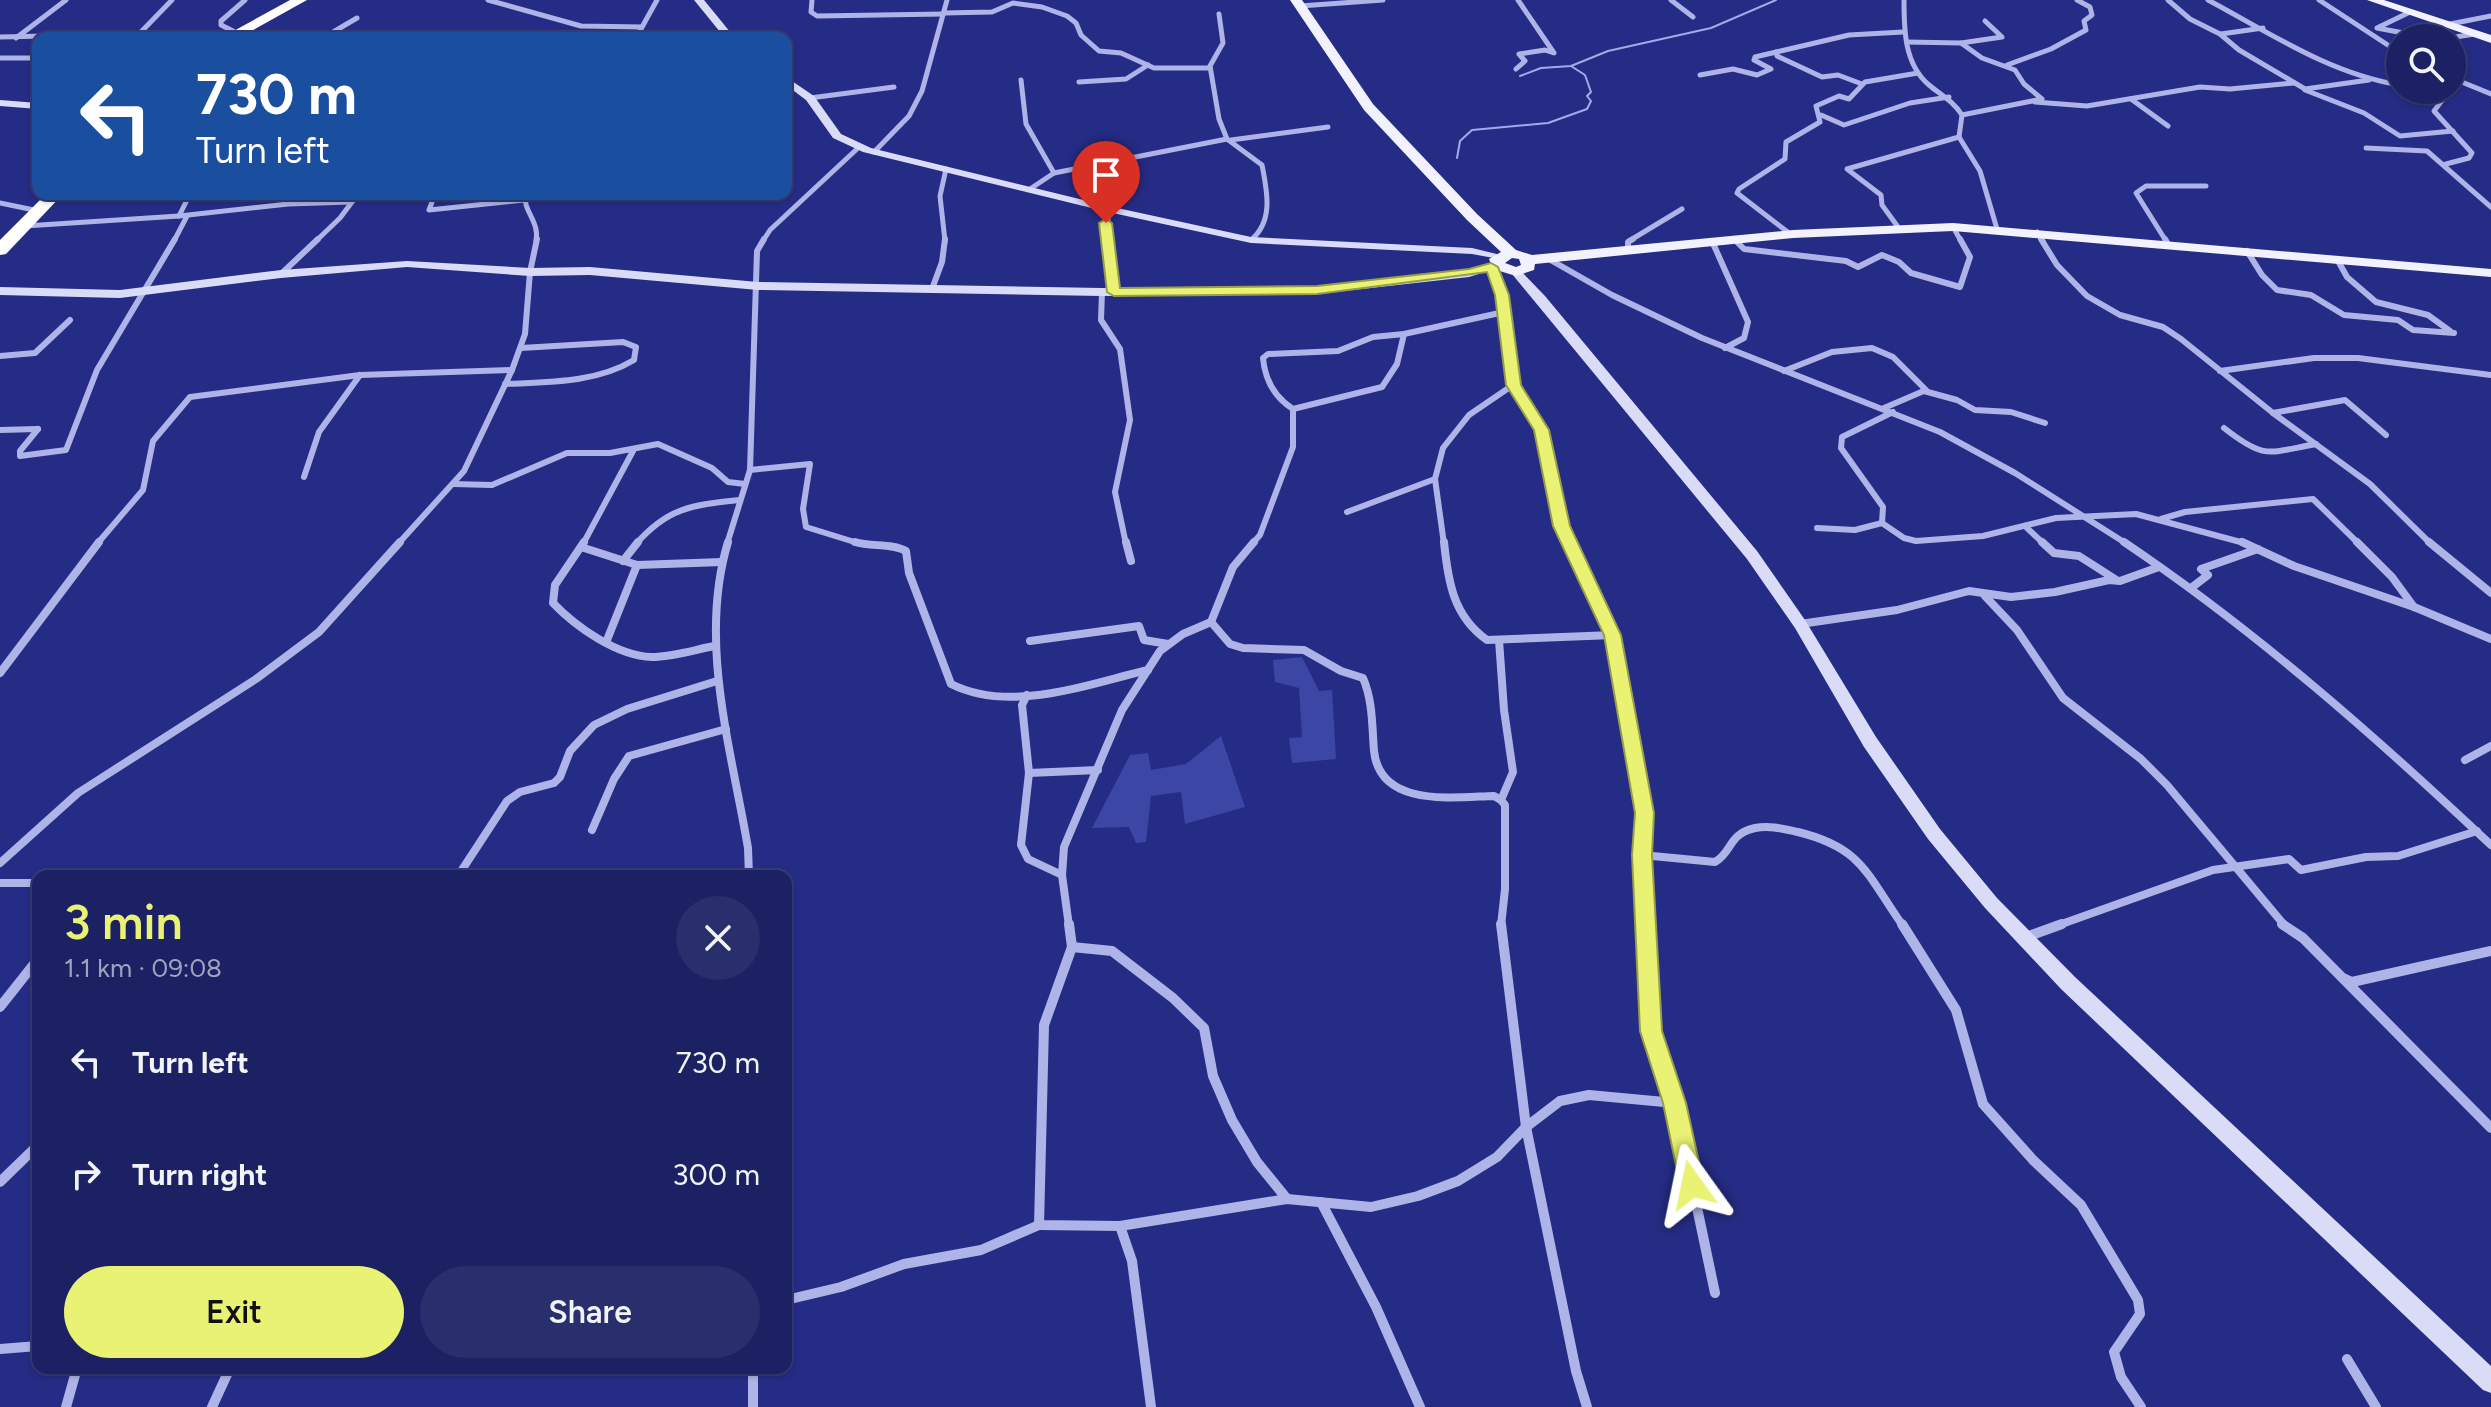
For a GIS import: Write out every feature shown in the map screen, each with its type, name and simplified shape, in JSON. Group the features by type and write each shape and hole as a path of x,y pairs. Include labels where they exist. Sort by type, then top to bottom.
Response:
{"highway":[{"path":"235,32 293,0"},
{"path":"236,32 300,0"},
{"path":"0,247 45,200"},
{"path":"0,247 47,200"}],"main road":[{"path":"2373,0 2450,24"},
{"path":"1298,3 1368,107 1486,231 1500,259 1522,266 1547,258 1789,233 1953,227 2491,273"},
{"path":"2466,30 2491,39"}],"street":[{"path":"16,38 66,0"},
{"path":"141,32 172,0"},
{"path":"225,32 221,21 245,0"},
{"path":"488,0 581,26 642,27"},
{"path":"639,32 657,0"},
{"path":"699,0 725,32"},
{"path":"812,0 811,12 817,16 992,12 1006,2 1042,7 1070,18 1096,50 1121,53 1161,69 1210,68"},
{"path":"874,152 909,116 922,91 947,0"},
{"path":"1298,3 1383,0"},
{"path":"1516,69 1525,61 1519,54 1545,50 1554,53 1518,0"},
{"path":"1671,0 1693,17"},
{"path":"1904,0 1903,32 1918,73 1949,97 1962,115 1959,137 1980,171 1997,229"},
{"path":"2007,65 2051,49 2086,30 2084,21 2092,15 2090,7 2077,0"},
{"path":"2168,0 2190,19 2220,34 2239,50 2294,83 2364,113 2400,136 2408,138 2453,131"},
{"path":"2208,0 2331,66 2386,83"},
{"path":"2319,0 2386,45"},
{"path":"1042,7 1050,1"},
{"path":"2367,33 2410,12"},
{"path":"1219,14 1223,43 1210,68 1219,119 1228,140 1258,159 1268,188 1265,195 1268,210 1263,230 1251,240"},
{"path":"2450,24 2491,16"},
{"path":"333,32 357,18"},
{"path":"1907,42 1961,43 2002,37 1985,21"},
{"path":"2220,34 2264,28"},
{"path":"2377,28 2386,30"},
{"path":"1700,75 1733,69 1760,75 1771,69 1753,59 1849,35 1903,32"},
{"path":"2466,35 2476,33"},
{"path":"0,37 32,37"},
{"path":"1961,43 1982,58 2015,70 2024,84 2042,99 1962,115"},
{"path":"1776,52 1777,56 1822,77 1838,75 1862,84"},
{"path":"0,58 32,58"},
{"path":"1079,82 1132,79 1140,76 1148,65"},
{"path":"1789,233 1737,193 1740,187 1785,159 1786,142 1820,122 1821,115 1816,106 1839,96 1849,99 1862,84 1896,74 1918,73"},
{"path":"1021,80 1026,124 1036,142 1050,157 1054,173"},
{"path":"2305,89 2369,80"},
{"path":"2035,102 2087,106 2200,87 2230,89 2294,83"},
{"path":"792,84 810,98 837,136 858,148 874,152 1251,240 1472,251 1500,259"},
{"path":"2466,84 2491,94"},
{"path":"810,98 894,87"},
{"path":"1821,115 1844,125 1910,103 1949,97"},
{"path":"2131,99 2168,126"},
{"path":"0,103 32,106"},
{"path":"2439,104 2434,111 2472,153 2469,158 2446,164"},
{"path":"1030,189 1054,173 1228,140 1328,127"},
{"path":"1898,227 1882,205 1881,195 1847,169 1959,137"},
{"path":"749,870 748,848 717,681 714,646 715,603 722,562 750,470 757,251 763,237 858,148"},
{"path":"2366,148 2427,151 2446,164 2491,207"},
{"path":"932,289 945,249 945,216 938,192 946,169"},
{"path":"2168,244 2136,193 2138,189 2146,186 2206,186"},
{"path":"0,430 38,429 20,451 20,456 66,450 96,372 141,292 176,241 188,200"},
{"path":"433,200 429,210 502,200"},
{"path":"0,863 78,793 256,679 319,632 464,471 512,370 525,334 530,272 538,232 525,200"},
{"path":"24,226 183,216 288,204 350,202"},
{"path":"281,274 340,218 350,202"},
{"path":"0,203 34,210"},
{"path":"1108,209 1108,292 1101,320 1123,357 1130,420 1115,492 1117,512 1131,561"},
{"path":"1628,250 1628,242 1682,209"},
{"path":"1734,239 1744,249 1846,261 1858,267 1882,255 1899,262 1911,273 1960,287 1970,257 1953,227"},
{"path":"2037,232 2063,273 2087,296 2120,315 2163,327 2370,484 2430,543 2490,590"},
{"path":"1712,241 1748,322 1744,338 1725,348"},
{"path":"2247,251 2262,275 2277,290 2311,295 2344,315 2398,320 2413,330 2454,333 2428,315 2376,302 2347,277 2337,259"},
{"path":"1547,258 1590,285 1725,348 1884,408 1967,447 2088,518 2191,588 2311,685 2491,845"},
{"path":"0,291 65,294 141,292 281,274 407,264 530,272 590,271 758,286 1108,292 1317,290 1469,273 1500,259"},
{"path":"1500,259 1513,385 1541,430 1561,526 1613,635 1645,813 1642,855 1651,1031 1675,1103 1715,1293"},
{"path":"1522,266 1541,299 1752,555 1800,624 1870,742 1934,834 2068,983 2491,1382"},
{"path":"1404,334 1397,364 1382,387 1293,409 1280,402 1268,380 1263,358 1268,354 1338,351 1373,337 1404,334 1504,312"},
{"path":"0,356 28,354 41,349 70,320"},
{"path":"505,384 577,379 619,370 634,360 636,347 623,342 521,348"},
{"path":"1784,371 1806,358 1872,348 1881,350 1925,386 1924,391"},
{"path":"2220,371 2314,358 2358,358 2491,375"},
{"path":"0,673 93,549 135,502 143,490 153,441 185,400 197,394 360,375 512,370"},
{"path":"304,477 319,432 360,375"},
{"path":"1513,385 1469,415 1443,448 1435,479 1439,494 1442,546 1460,611 1475,634 1487,640 1613,635"},
{"path":"1884,408 1924,391 1957,400 1975,410 2011,412 2045,423"},
{"path":"2273,413 2345,400 2386,435"},
{"path":"1039,1225 1044,1025 1072,947 1062,875 1064,847 1122,710 1160,651 1183,634 1211,622 1233,567 1260,535 1293,447 1293,409"},
{"path":"1882,523 1883,507 1841,448 1840,441 1842,437 1893,412"},
{"path":"2224,428 2252,450 2270,452 2316,444"},
{"path":"453,484 492,485 567,453 633,451 658,444 712,468 728,482 745,484"},
{"path":"633,451 581,547 555,585 553,603 565,617 647,657 714,646"},
{"path":"750,470 810,464 803,509 806,527 871,547 899,547 906,551 909,573 951,684 963,694 989,697 1027,695 1148,670"},
{"path":"1347,512 1435,479"},
{"path":"2161,520 2185,512 2313,499 2392,577 2414,607"},
{"path":"623,561 643,534 674,509 740,500"},
{"path":"1817,528 1855,530 1882,523 1904,538 1916,541 1983,536 2056,518 2136,514 2222,535 2259,548 2294,566 2414,607 2491,639"},
{"path":"2025,526 2054,553 2079,556 2120,581"},
{"path":"581,547 637,565 722,562"},
{"path":"2191,588 2208,575 2201,569 2259,548"},
{"path":"607,640 637,565"},
{"path":"1800,624 1897,610 1969,591 1985,596 2011,597 2109,580 2120,581 2159,567"},
{"path":"1985,596 2017,630 2063,698 2141,759 2167,785 2280,923 2303,938 2491,1128"},
{"path":"1211,622 1230,644 1243,648 1304,650 1341,671 1363,678 1370,690 1376,764 1392,787 1404,792 1444,796 1494,796 1505,805 1505,889 1500,934 1526,1127 1576,1371 1587,1407"},
{"path":"1030,641 1139,626 1144,640 1169,644"},
{"path":"1499,640 1504,710 1513,772 1501,800"},
{"path":"462,870 507,801 520,792 554,783 560,777 570,751 594,725 627,709 717,681"},
{"path":"1027,695 1022,705 1029,773 1021,845 1028,859 1062,875"},
{"path":"592,830 614,779 629,756 726,729"},
{"path":"2465,760 2491,746"},
{"path":"1029,773 1098,770"},
{"path":"1642,855 1715,862 1721,859 1733,838 1765,826 1830,840 1853,854 1923,955 1956,1010 1983,1104 2033,1160 2081,1205 2138,1300 2140,1314 2116,1346 2114,1355 2116,1368 2141,1407"},
{"path":"2025,938 2213,870 2289,859 2301,870 2366,857 2398,856 2477,831"},
{"path":"0,883 32,883"},
{"path":"1072,947 1112,951 1173,998 1204,1028 1205,1045 1229,1116 1255,1163 1287,1199"},
{"path":"2342,978 2352,982 2491,951"},
{"path":"0,1007 32,967"},
{"path":"792,1299 841,1287 904,1264 981,1250 1039,1225 1120,1226 1287,1199 1371,1207 1418,1196 1458,1181 1497,1157 1526,1127 1560,1101 1589,1095 1675,1103"},
{"path":"0,1182 32,1151"},
{"path":"1321,1202 1376,1307 1420,1407"},
{"path":"1120,1226 1135,1277 1151,1407"},
{"path":"0,1349 32,1346"},
{"path":"2347,1359 2376,1407"},
{"path":"66,1407 75,1374"},
{"path":"212,1407 227,1374"},
{"path":"753,1374 753,1407"}],"shaded area":[{"path":"1302,657 1319,691 1332,690 1336,759 1292,763 1289,738 1302,737 1299,688 1275,682 1273,660"},
{"path":"1221,736 1245,807 1185,824 1181,792 1151,796 1146,842 1136,843 1129,827 1092,828 1130,755 1148,753 1151,770 1186,764"}],"waterway":[{"path":"1571,66 1608,51 1711,28 1776,0"},
{"path":"1457,158 1460,141 1472,130 1548,123 1587,109 1591,101 1587,96 1591,92 1585,75 1571,66"},
{"path":"1520,76 1541,68 1571,66"}],"route":[{"path":"1106,223 1114,292 1317,290 1469,273 1491,267 1502,295 1513,385 1541,430 1561,526 1613,635 1645,813 1642,855 1651,1031 1675,1103 1692,1185"}]}
